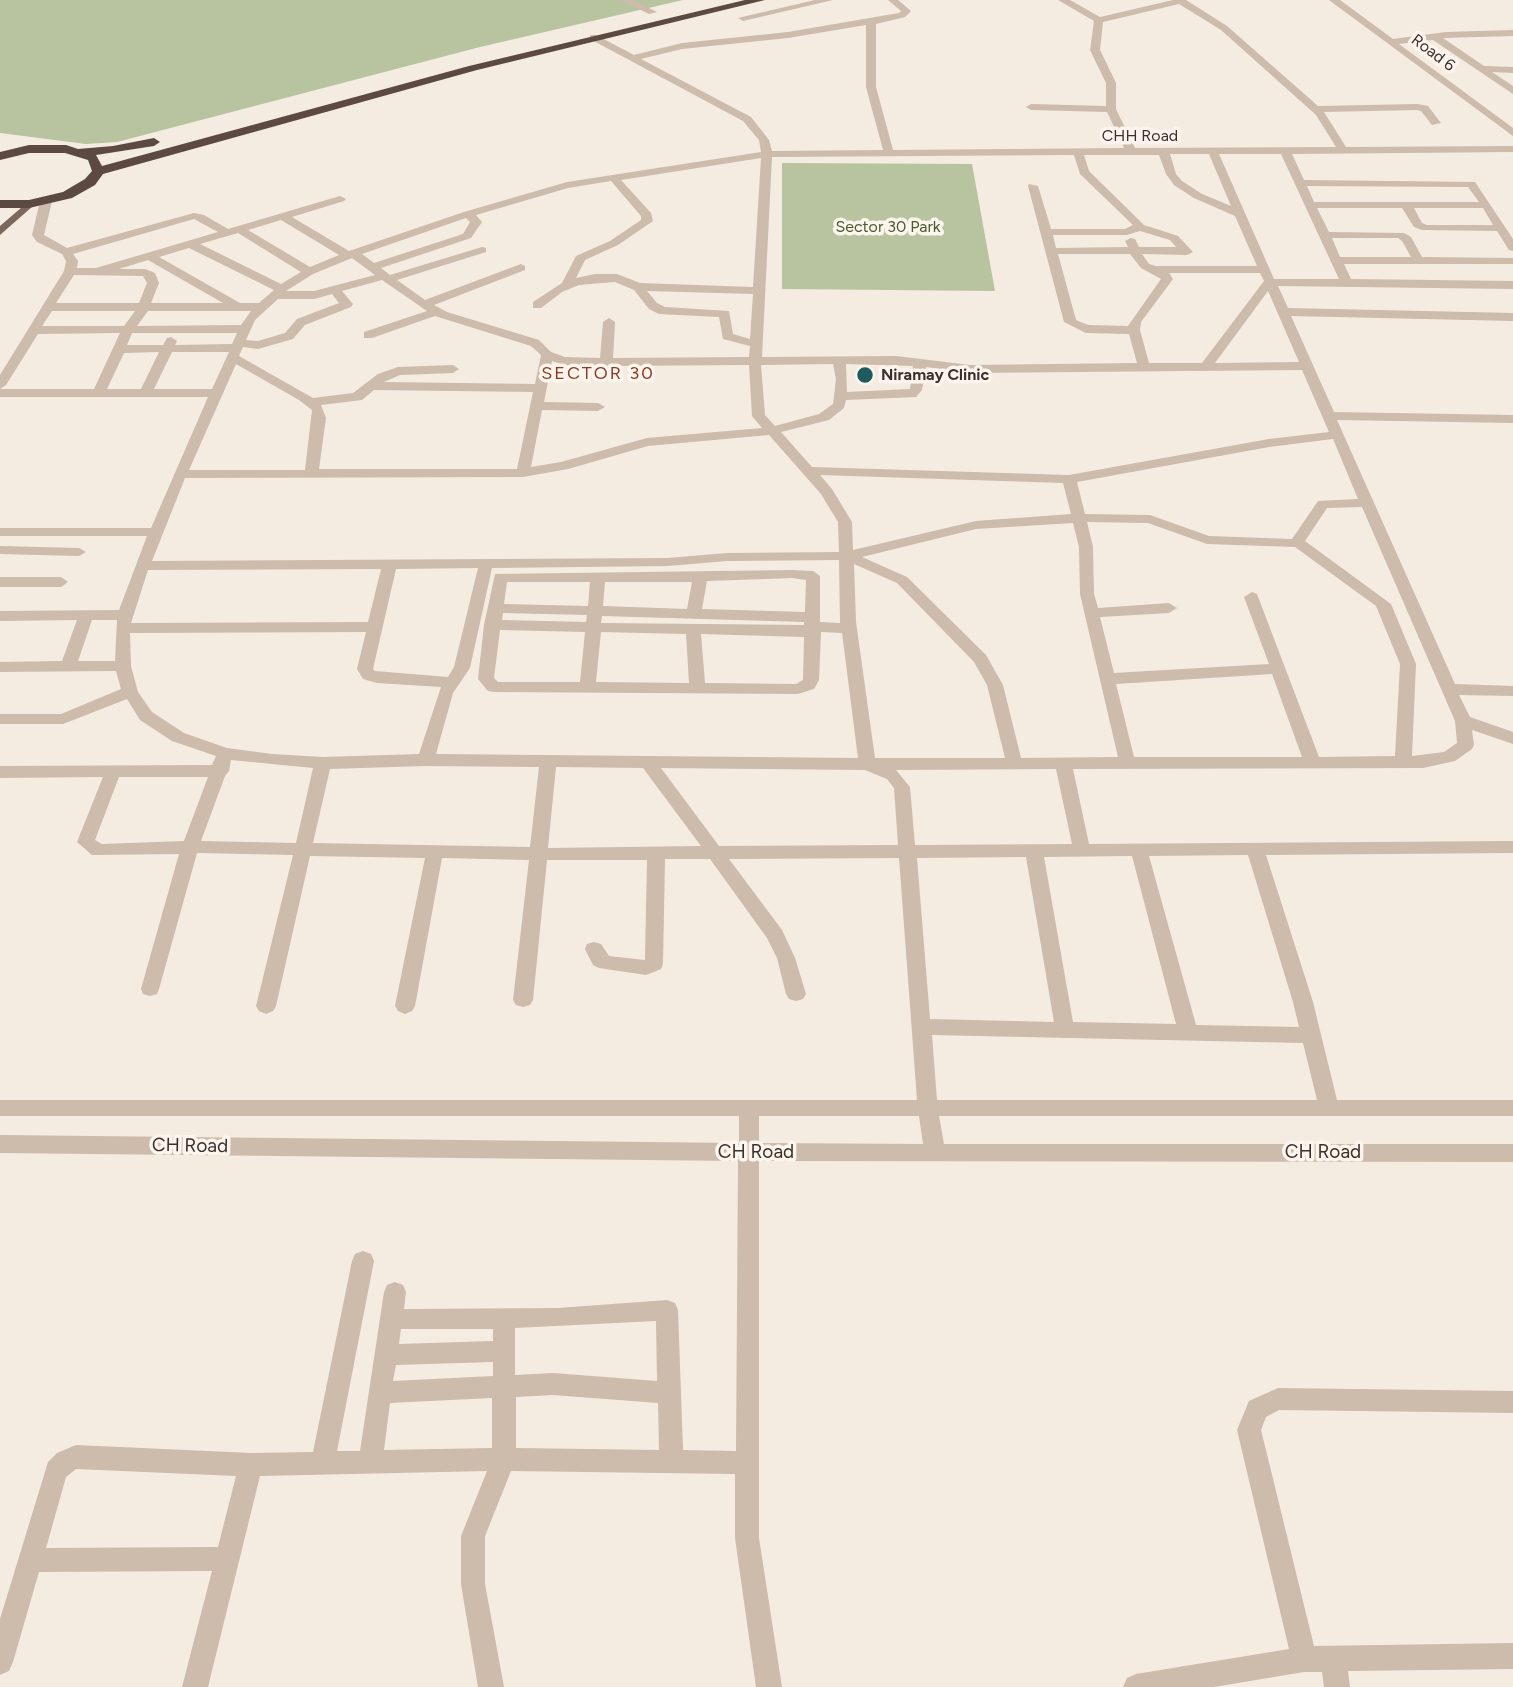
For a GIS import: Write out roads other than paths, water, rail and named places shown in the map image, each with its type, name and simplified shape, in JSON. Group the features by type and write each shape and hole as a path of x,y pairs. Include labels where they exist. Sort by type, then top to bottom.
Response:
{"highway":[{"path":"426,67 706,0"},
{"path":"0,204 46,201 81,189 90,183 98,171 593,37 760,0"},
{"path":"0,156 29,149 53,148 80,152 141,145 359,85"},
{"path":"0,143 29,149"},
{"path":"80,152 93,158 98,171"}],"main road":[{"path":"0,232 29,204"}],"street":[{"path":"626,0 652,12"},
{"path":"743,18 828,0"},
{"path":"632,58 682,46 794,35 902,15 906,11 893,0"},
{"path":"1063,0 1099,20 1179,0 1196,8 1316,109 1344,152"},
{"name":"Road 6","path":"1334,0 1397,41 1513,133"},
{"name":"Road 6","path":"1341,0 1513,124"},
{"path":"785,9 794,35"},
{"path":"1099,20 1096,50 1111,83 1111,109 1131,152"},
{"path":"871,22 871,86 889,154"},
{"path":"1397,41 1434,36 1513,33"},
{"path":"1434,36 1513,91"},
{"path":"593,37 747,120 758,130 767,154 755,344 759,416 809,471 837,506 845,522 849,628 867,764"},
{"path":"1481,69 1513,70"},
{"path":"1031,107 1111,109"},
{"path":"1316,109 1417,107 1423,108 1436,122"},
{"name":"CHH Road","path":"259,307 309,272 350,254 467,214 567,185 612,176 767,154 1513,149"},
{"path":"1285,151 1347,283"},
{"path":"1078,152 1084,172 1138,223 1133,230 1139,261 1164,274 1167,279 1135,322 1134,330 1144,367"},
{"path":"0,772 113,772 272,760 323,763 426,760 867,764 1403,762 1449,757 1466,745 1463,721 1213,152"},
{"path":"1164,153 1171,174 1178,183 1198,196 1238,213"},
{"path":"567,285 580,258 620,239 648,221 647,215 612,176"},
{"path":"1300,183 1466,183 1475,187 1513,248"},
{"path":"1034,186 1070,322 1086,329 1134,330"},
{"path":"99,271 340,199"},
{"path":"0,385 70,271 72,261 66,252 41,240 38,235 46,201"},
{"path":"1310,205 1367,220 1404,237 1418,260"},
{"path":"1326,235 1406,205 1486,205"},
{"path":"1406,205 1418,225 1457,244 1513,261"},
{"path":"188,243 278,292 307,296 335,290 382,274 467,236 476,222 467,214"},
{"path":"66,252 194,216 232,230 309,272"},
{"path":"282,216 350,254 437,311 535,343 547,355 564,361 839,360 920,362 970,369 1305,366"},
{"path":"1337,260 1418,260 1499,226 1513,224"},
{"path":"1046,232 1133,230 1174,239 1199,269"},
{"path":"382,274 485,253 467,236"},
{"path":"1051,251 1185,250"},
{"path":"148,255 238,307"},
{"path":"425,304 521,268"},
{"path":"1154,270 1199,269 1347,283 1513,285"},
{"path":"70,271 145,273 151,276 153,282 144,307 128,329 99,393"},
{"path":"1205,367 1266,275"},
{"path":"537,305 567,285 609,277 622,279 638,287 758,291"},
{"path":"638,287 653,306 663,311 725,314 727,336 755,344"},
{"path":"120,349 235,350 258,345 285,337 301,322 347,304 335,290"},
{"path":"49,307 259,307"},
{"path":"146,391 188,307"},
{"path":"223,762 146,716 130,692 123,666 123,621 156,532 215,393 245,329 259,307"},
{"path":"368,334 437,311"},
{"path":"1282,312 1513,317"},
{"path":"606,362 609,322"},
{"path":"34,330 245,329"},
{"path":"235,350 312,402 318,409 311,474"},
{"path":"523,473 547,355"},
{"path":"180,474 523,473 563,466 647,442 771,431 824,417 839,405 842,379 839,360"},
{"path":"841,396 911,394 916,390 920,362"},
{"path":"312,402 350,399 383,377 398,371 453,369"},
{"path":"373,386 539,388"},
{"path":"0,393 215,393"},
{"path":"535,406 598,407"},
{"path":"1327,416 1513,419"},
{"path":"809,471 1069,479 1269,443 1336,435"},
{"path":"1069,479 1086,547 1087,594 1127,761"},
{"path":"1296,543 1323,504 1367,503"},
{"path":"143,566 668,562 727,557 848,556 975,525 1079,518 1150,519 1207,540 1296,543 1313,551 1371,594 1388,613 1408,664 1403,762"},
{"path":"0,532 156,532"},
{"path":"0,550 79,552"},
{"path":"848,556 902,580 980,659 995,685 1014,762"},
{"path":"390,563 365,669 369,675 377,678 450,682"},
{"path":"426,760 450,682 463,668 486,563"},
{"path":"793,574 813,576 811,680 808,685 798,689 494,687 486,679 500,577 700,577 793,574"},
{"path":"588,687 598,577"},
{"path":"697,688 693,622 700,577"},
{"path":"0,582 61,582"},
{"path":"1252,597 1312,761"},
{"path":"1091,613 1169,608"},
{"path":"493,617 594,611 693,622 849,628"},
{"path":"0,616 86,615 123,621 374,627"},
{"path":"68,667 86,615"},
{"path":"474,616 593,628 693,622"},
{"path":"0,667 123,666"},
{"path":"1107,679 1278,669"},
{"path":"1449,689 1513,691"},
{"path":"0,719 63,719 130,692"},
{"path":"1463,721 1513,738"},
{"path":"150,989 190,847 223,762"},
{"path":"523,1000 548,762"},
{"path":"648,762 775,935 786,958 796,994"},
{"path":"1063,762 1082,850"},
{"path":"266,1006 323,763"},
{"path":"867,764 893,775 902,787 928,1109 935,1152"},
{"path":"113,772 86,842 90,848 98,851 190,847 540,854 1513,848"},
{"path":"1255,849 1312,1035 1329,1109"},
{"path":"1034,850 1065,1030"},
{"path":"1139,850 1188,1032"},
{"path":"405,1006 435,851"},
{"path":"594,949 600,960 606,963 646,968 654,964 656,853"},
{"path":"922,1027 1312,1035"},
{"name":"CH Road","path":"0,1108 1513,1108"},
{"path":"750,1109 747,1152 747,1538 769,1687"},
{"name":"CH Road","path":"0,1144 747,1152 1513,1153"},
{"path":"323,1463 363,1261"},
{"path":"370,1462 396,1292"},
{"path":"391,1319 558,1318 667,1310 671,1460"},
{"path":"491,1687 473,1584 473,1536 504,1459 504,1318"},
{"path":"386,1355 505,1351"},
{"path":"380,1393 553,1384 668,1393"},
{"path":"1304,1659 1249,1430 1257,1409 1278,1399 1513,1402"},
{"path":"0,1661 7,1612 30,1560 56,1470 65,1461 76,1457 250,1465 504,1459 747,1463"},
{"path":"195,1687 250,1465"},
{"path":"30,1560 227,1559"},
{"path":"1144,1686 1304,1659 1513,1656"},
{"path":"1332,1658 1337,1687"}],"place":[{"name":"Niramay Clinic","path":"865,375"}],"district":[{"name":"SECTOR 30","path":"598,374"}],"park label":[{"name":"Sector 30 Park","path":"888,227"}]}
